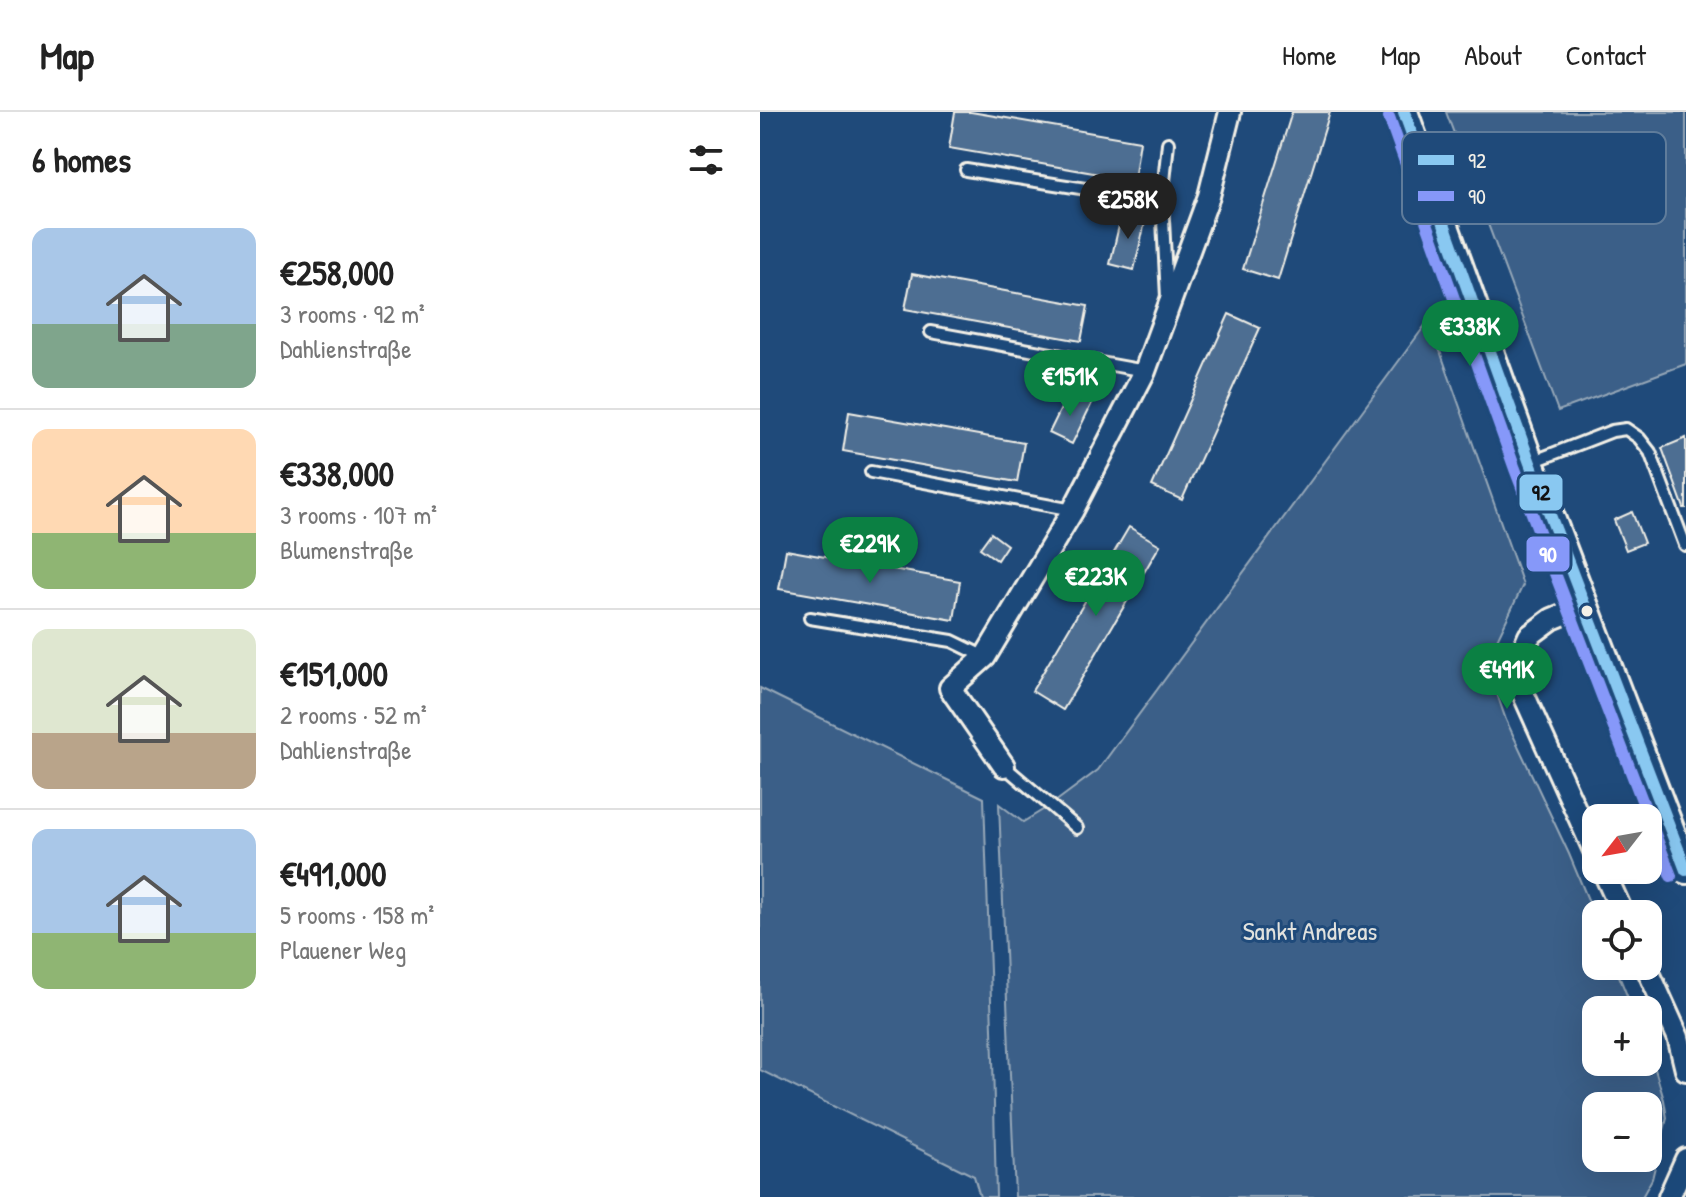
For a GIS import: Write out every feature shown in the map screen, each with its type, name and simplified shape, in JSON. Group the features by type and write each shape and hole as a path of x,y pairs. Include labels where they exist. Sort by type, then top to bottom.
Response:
{"street":[{"path":"1004,766 950,688 985,657 1073,510 1145,371 1209,196 1230,112"},
{"path":"1404,112 1411,132"},
{"path":"1444,224 1530,463 1686,870"},
{"path":"1582,824 1522,691 1520,657 1529,636 1552,619 1584,606"},
{"path":"1652,980 1678,1037 1686,1070"},
{"path":"1669,1197 1686,1159"}],"lane":[{"path":"1167,311 1162,201 1168,143"},
{"path":"966,170 1162,201"},
{"path":"931,332 1145,371"},
{"path":"1530,463 1612,431 1626,429 1639,438 1650,452 1685,545"},
{"path":"871,472 1073,510"},
{"path":"810,618 952,641 985,657"},
{"path":"1004,766 1077,828"}],"green space":[{"path":"1446,112 1686,112 1686,364 1558,411 1488,224 1666,224 1666,132 1453,132"},
{"name":"Sankt Andreas","path":"1429,320 1523,585 1495,644 1492,658 1494,685 1506,720 1588,900 1582,900 1582,980 1621,980 1627,996 1582,996 1582,1076 1657,1076 1662,1092 1582,1092 1582,1172 1654,1172 1642,1197 1015,1197 999,804 1023,822 1098,770"},
{"path":"760,688 984,798 996,1197 980,1197 974,1176 760,1070"},
{"name":"Sankt Andreas","path":"1662,1093 1664,1100 1667,1118 1662,1138"}],"building":[{"path":"955,112 971,112 1140,141 1134,180 949,148"},
{"path":"1292,112 1330,112 1278,280 1243,269"},
{"path":"1122,213 1146,218 1134,270 1110,264"},
{"path":"912,274 1088,306 1081,341 905,309"},
{"path":"1229,314 1260,328 1182,500 1152,486"},
{"path":"1069,392 1092,403 1072,444 1049,433"},
{"path":"849,412 1024,443 1017,482 843,451"},
{"path":"1686,438 1686,508 1684,508 1662,448"},
{"path":"1632,512 1644,543 1626,550 1614,520"},
{"path":"1129,527 1160,545 1063,710 1032,691"},
{"path":"991,533 1007,545 997,560 980,548"},
{"path":"786,550 960,581 954,620 779,589"}],"transit line":[{"name":"92","path":"1404,112 1411,132"},
{"name":"90","path":"1389,117 1402,153"},
{"name":"90","path":"1427,224 1515,469 1671,876"},
{"name":"92","path":"1444,224 1530,463 1686,870"}]}
